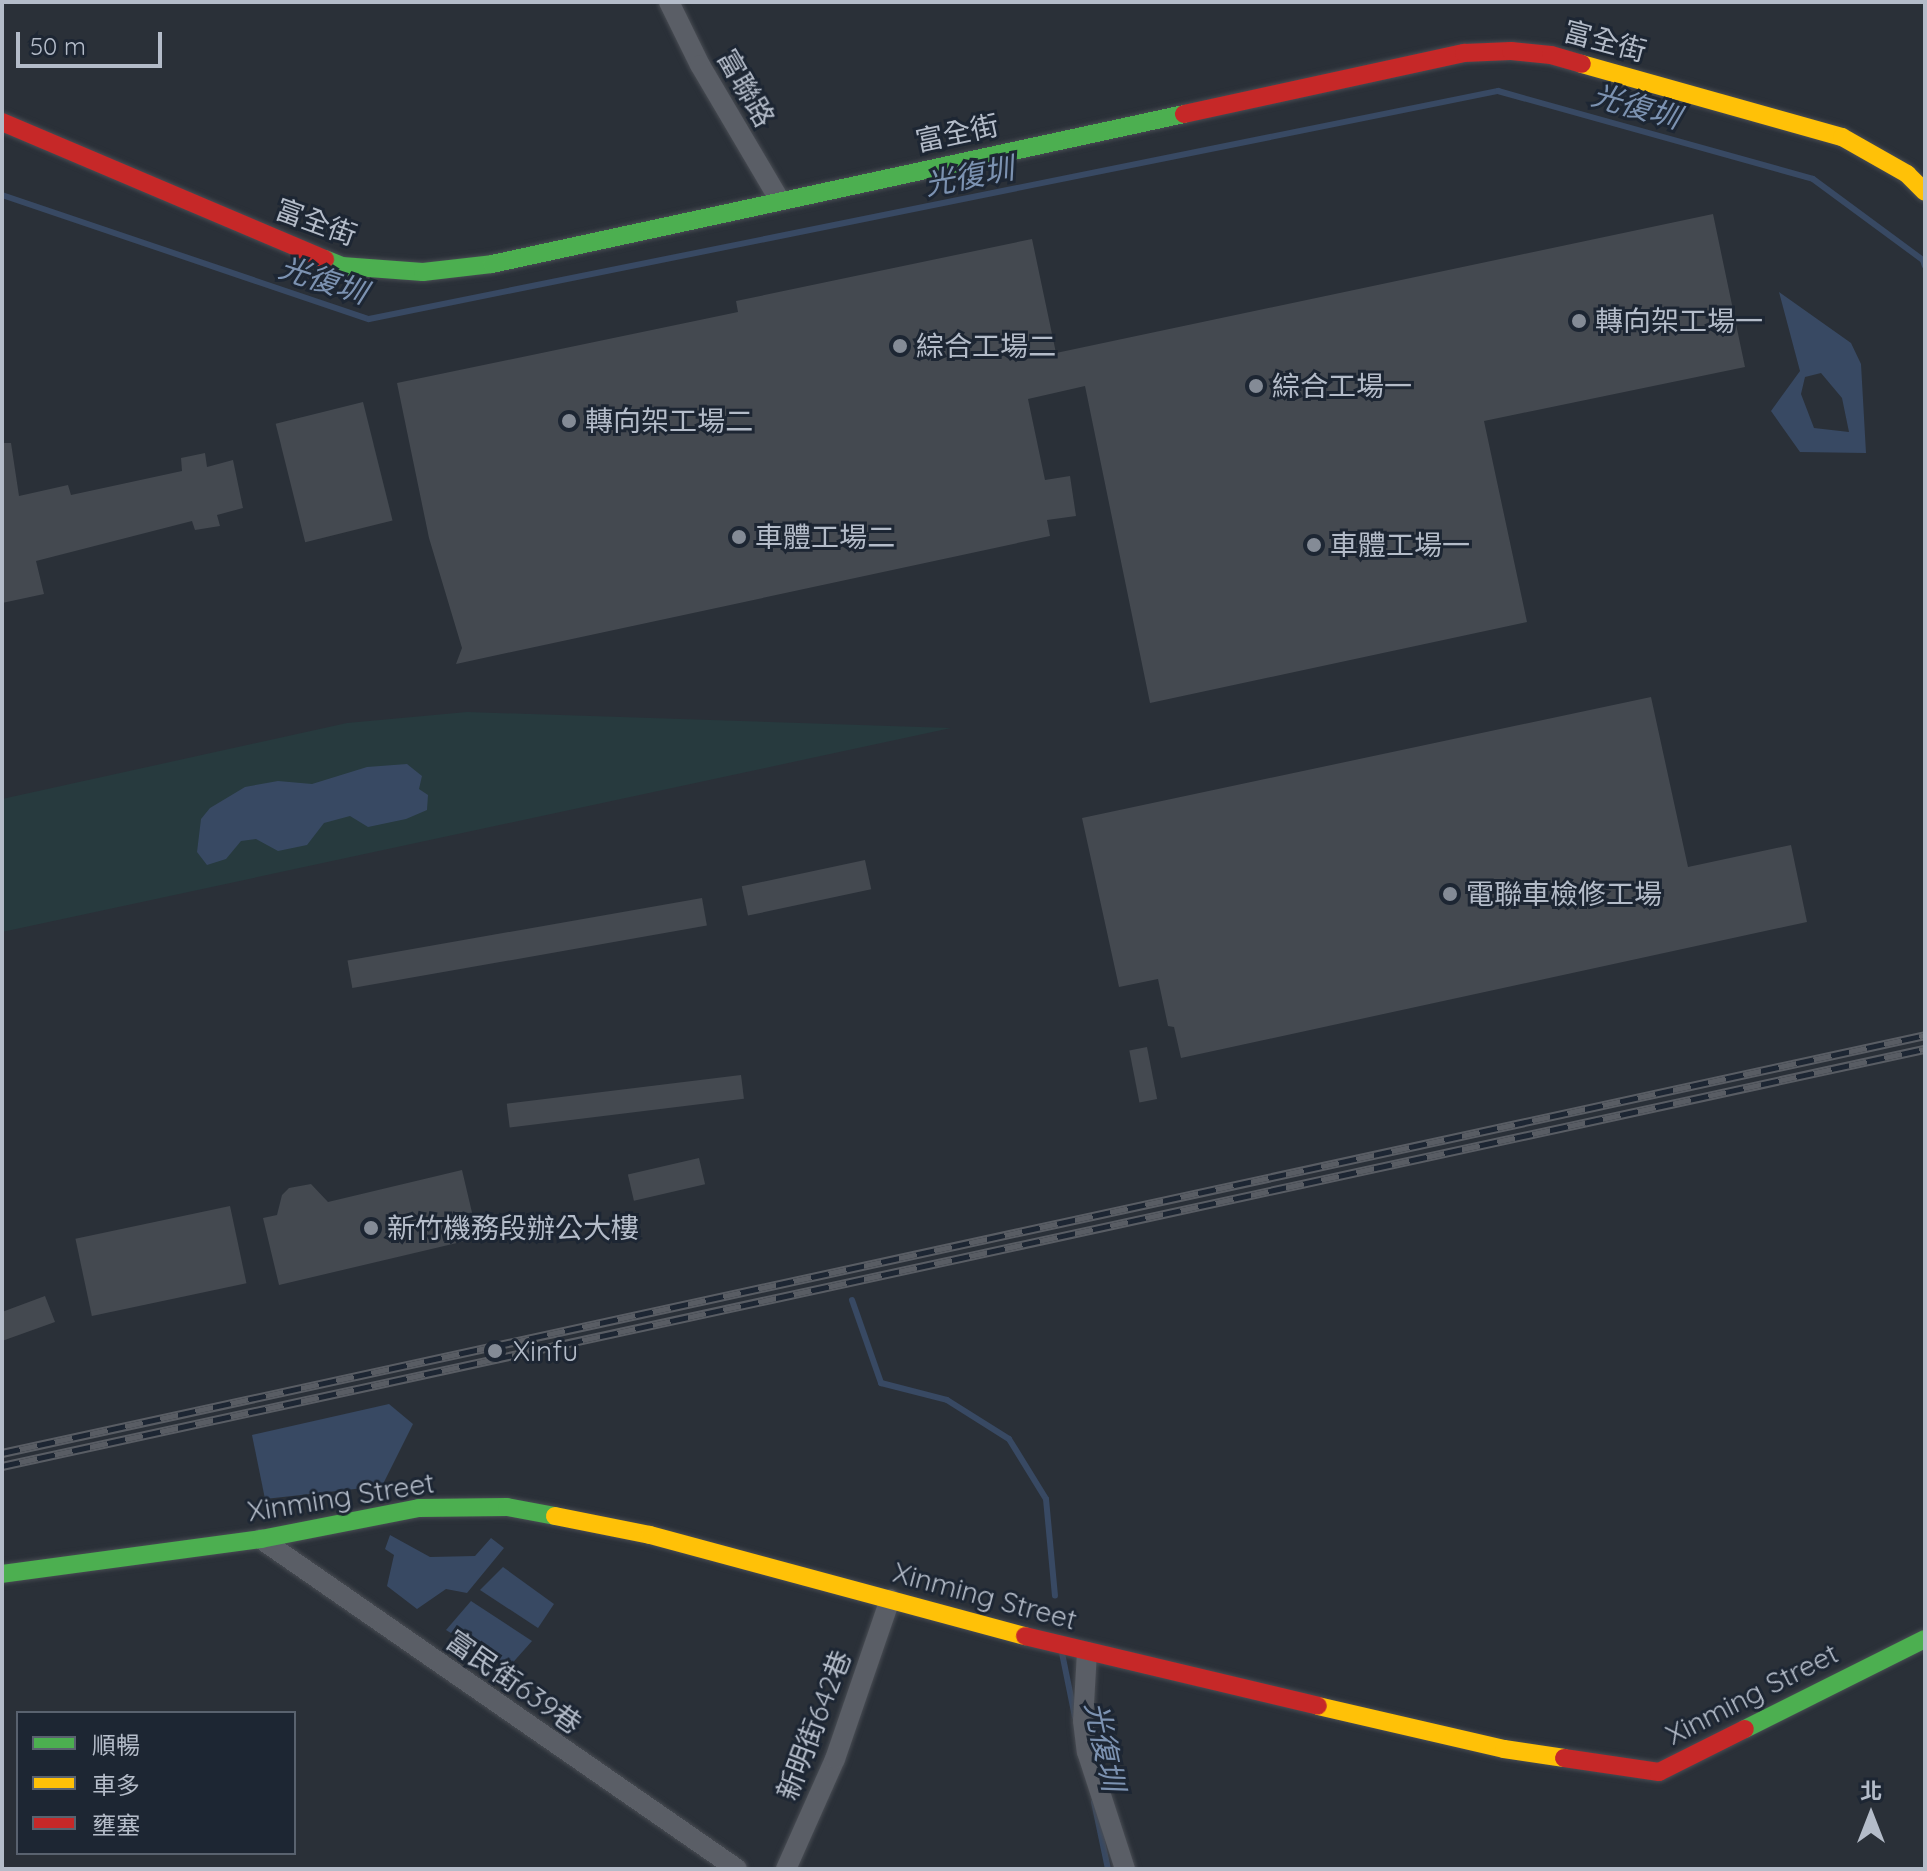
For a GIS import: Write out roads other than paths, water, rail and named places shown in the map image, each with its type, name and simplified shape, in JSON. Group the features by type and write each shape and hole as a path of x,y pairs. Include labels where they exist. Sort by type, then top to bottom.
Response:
{"street":[{"name":"富聯路","path":"669,2 700,65 779,199"},
{"name":"富全街","path":"2,122 342,266 423,272 492,264 779,199 1464,53 1511,51 1551,55 1842,137 1907,174 1925,192"},
{"name":"Xinming Street","path":"2,1574 130,1554 261,1539 419,1508 507,1507 650,1535 1087,1652 1504,1749 1659,1772 1925,1639"},
{"name":"富民街639巷","path":"261,1539 737,1869"},
{"name":"新明街642巷","path":"786,1869 835,1759 890,1599"},
{"path":"1087,1652 1083,1721 1087,1752 1125,1869"}],"water":[{"path":"1779,292 1851,343 1861,364 1866,453 1800,452 1771,411 1800,371","holes":["1821,373 1842,398 1849,432 1814,428 1801,394 1805,377"]},
{"path":"407,764 422,776 419,789 428,795 427,810 406,819 368,827 350,816 324,823 307,845 278,851 256,839 241,841 226,859 207,865 197,852 201,819 210,808 245,787 278,781 312,784 367,767"},
{"path":"389,1404 413,1424 382,1486 265,1499 252,1435"},
{"path":"390,1535 430,1557 475,1556 491,1538 504,1548 467,1593 446,1589 417,1609 387,1586 394,1555 385,1549"},
{"path":"503,1567 554,1604 538,1628 480,1590"},
{"path":"471,1601 532,1641 508,1668 446,1630"}],"waterway":[{"name":"光復圳","path":"2,195 369,319 1498,91 1813,179 1923,260 1925,266"},
{"name":"光復圳","path":"852,1300 881,1383 947,1400 1009,1439 1046,1499 1055,1596"},
{"name":"光復圳","path":"1062,1653 1075,1717"},
{"name":"光復圳","path":"1094,1802 1108,1869"}],"railway":[{"path":"2,1453 1925,1035"},
{"path":"2,1466 1925,1049"}],"place":[{"name":"轉向架工場一","path":"1579,321"},
{"name":"綜合工場二","path":"900,346"},
{"name":"綜合工場一","path":"1256,386"},
{"name":"轉向架工場二","path":"569,421"},
{"name":"車體工場二","path":"739,537"},
{"name":"車體工場一","path":"1314,545"},
{"name":"電聯車檢修工場","path":"1450,894"},
{"name":"新竹機務段辦公大樓","path":"371,1228"},
{"name":"Xinfu","path":"495,1351"}]}
